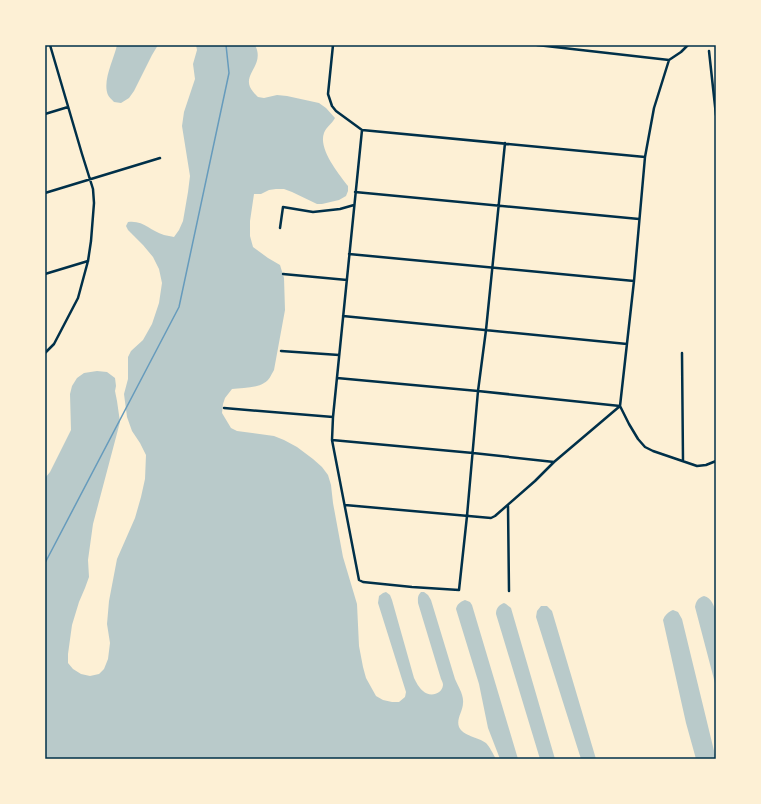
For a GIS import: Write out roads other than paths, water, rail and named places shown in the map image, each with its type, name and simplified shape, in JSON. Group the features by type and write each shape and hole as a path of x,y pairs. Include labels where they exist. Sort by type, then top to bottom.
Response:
{"street":[{"path":"45,353 54,344 78,298 88,261 94,203 93,189 50,45"},
{"path":"333,45 328,94 332,106 336,111 362,130 645,157"},
{"path":"537,45 669,60"},
{"path":"688,45 669,60 654,108 645,157 634,281 620,406 638,440 645,447 697,466 706,465 716,461"},
{"path":"708,51 716,115"},
{"path":"45,114 68,107"},
{"path":"362,130 339,355 332,440 360,581 404,587 459,590 478,391 486,330 505,143"},
{"path":"45,193 160,158"},
{"path":"355,192 639,219"},
{"path":"280,228 283,207 313,212 340,209 354,205"},
{"path":"349,254 634,281"},
{"path":"45,274 88,261"},
{"path":"283,274 347,280"},
{"path":"343,316 627,344"},
{"path":"281,351 339,355"},
{"path":"682,353 683,461"},
{"path":"337,378 620,406"},
{"path":"345,505 491,518 508,505 554,462 620,406"},
{"path":"224,408 333,417"},
{"path":"332,440 554,462"},
{"path":"508,505 509,591"}],"waterway":[{"path":"45,563 179,307 229,73 226,45"}]}
